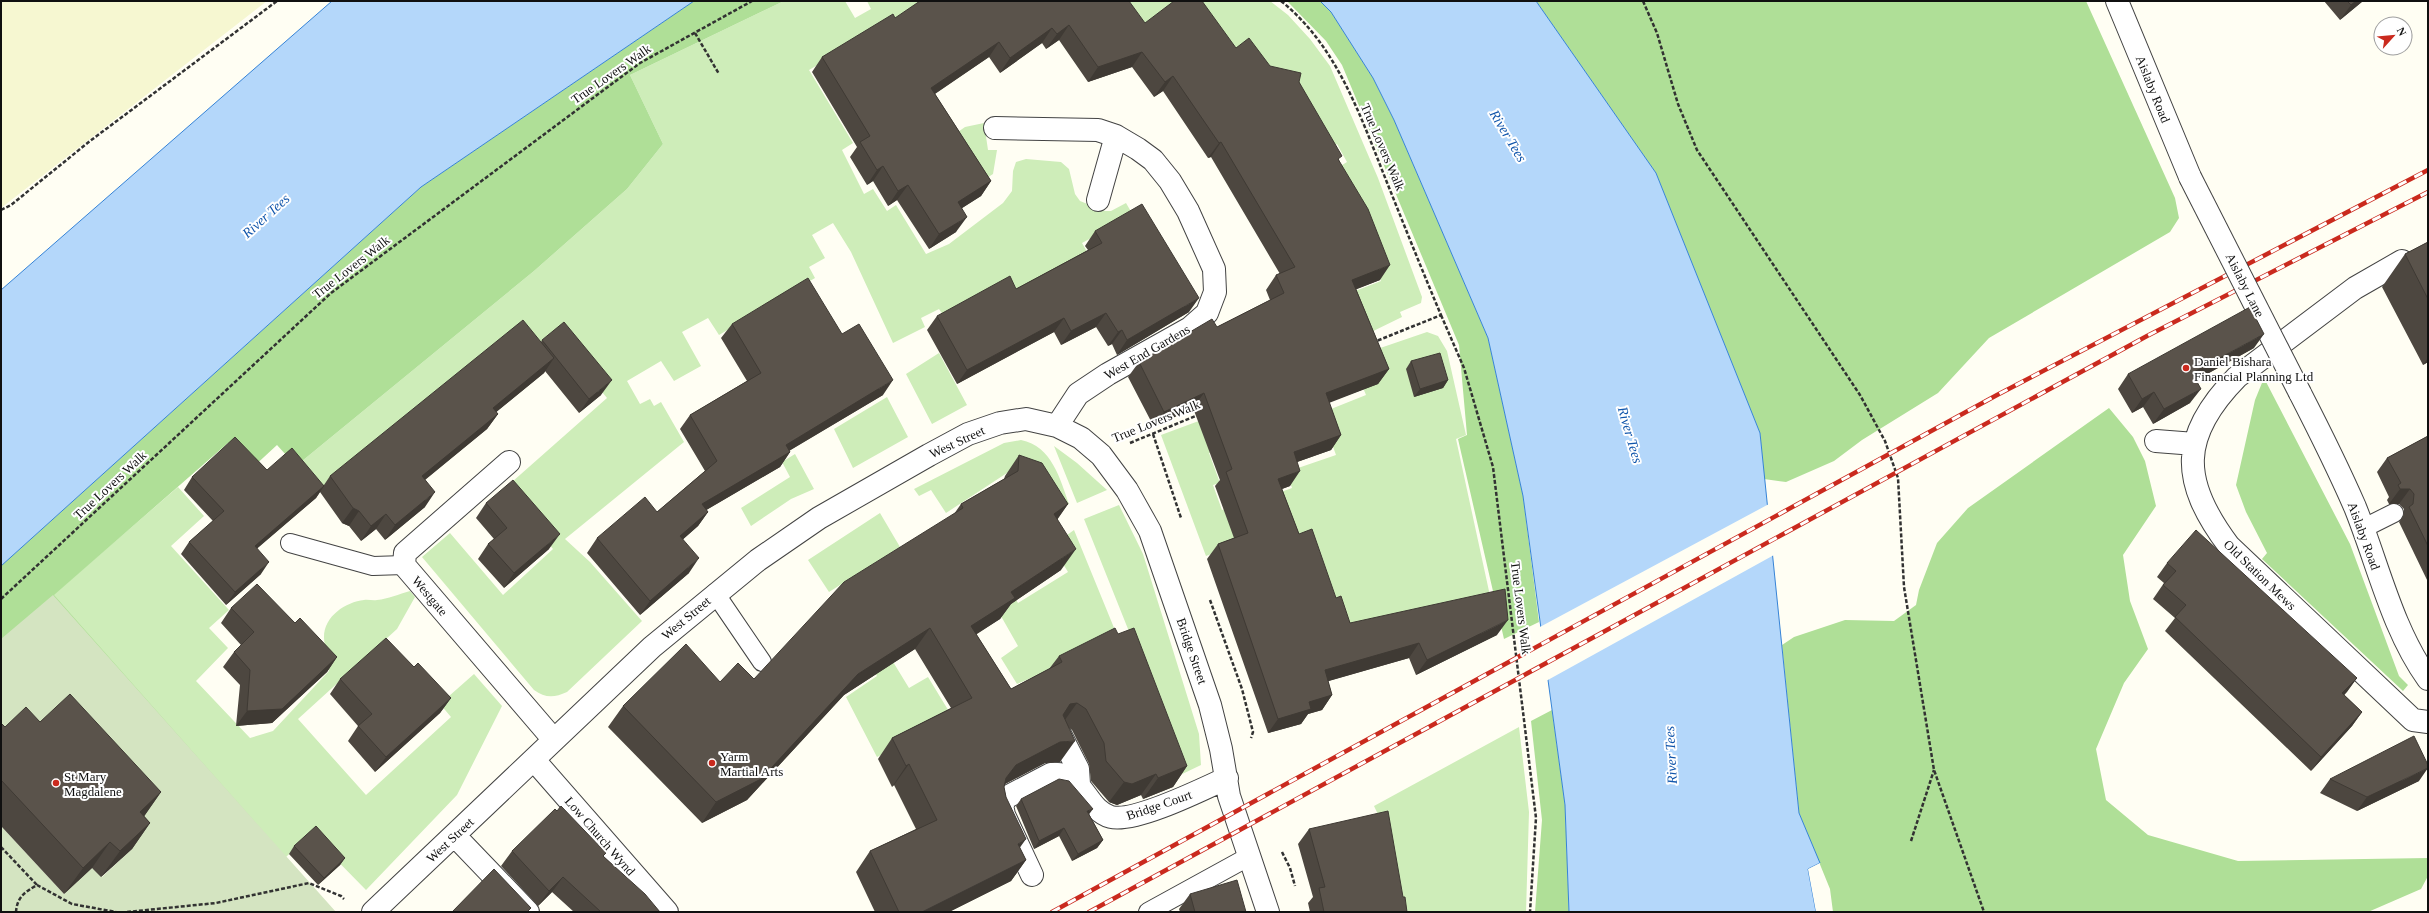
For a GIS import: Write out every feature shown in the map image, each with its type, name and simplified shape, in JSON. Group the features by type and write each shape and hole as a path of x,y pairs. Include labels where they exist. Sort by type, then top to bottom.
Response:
{"street":[{"name":"Aislaby Road","path":"2117,1 2190,178"},
{"name":"West End Gardens","path":"995,128 1077,128 1098,130 1116,136 1153,160 1170,181 1205,247 1214,269 1215,292 1207,313 1190,328 1108,374 1078,394 1057,426"},
{"path":"1098,200 1116,136"},
{"name":"Aislaby Lane","path":"2190,178 2300,393"},
{"name":"Old Station Mews","path":"2408,258 2355,288 2237,377 2221,393 2208,412 2198,430 2191,456 2194,479 2216,530 2229,546 2413,720 2428,722"},
{"name":"Aislaby Road","path":"2300,393 2327,446 2362,529 2413,658 2428,679"},
{"name":"West Street","path":"373,912 652,646 715,593 758,560 818,518 968,434 1000,424 1026,419 1057,426"},
{"name":"Bridge Street","path":"1057,426 1081,438 1101,455 1140,510 1158,549 1210,705 1234,812 1268,912"},
{"path":"2156,441 2195,444"},
{"name":"Westgate","path":"508,462 405,553 404,565 554,740"},
{"name":"Bridge Court","path":"1061,736 1078,769 1079,784"},
{"name":"Low Church Wynd","path":"534,760 667,912"},
{"name":"Bridge Court","path":"1032,875 1001,810 1004,800 1051,774 1065,775 1079,784 1101,812 1116,818 1180,800 1227,778"},
{"path":"454,836 528,912"}],"lane":[{"path":"2362,529 2394,513"},
{"path":"290,543 373,566 404,565"},
{"path":"715,593 762,662"},
{"path":"1148,912 1250,856"}],"path":[{"path":"1,210 11,205 90,141 277,1"},
{"name":"True Lovers Walk","path":"1,599 331,293 640,63 752,1"},
{"name":"True Lovers Walk","path":"1281,1 1315,34 1335,64 1363,122 1440,315 1464,368 1493,467 1536,818 1530,912"},
{"path":"1643,1 1657,33 1678,104 1697,150 1860,395 1885,441 1898,478 1904,587 1934,770 1984,912"},
{"path":"695,33 719,74"},
{"path":"1367,345 1440,315"},
{"name":"True Lovers Walk","path":"1101,455 1205,412"},
{"path":"1911,841 1934,770"},
{"path":"1,847 37,885 72,904 116,912"},
{"path":"128,912 216,902 309,883 341,896 349,904"},
{"path":"16,912 16,902 20,896 37,885"}],"green space":[{"path":"1,1 267,1 1,208"},
{"path":"694,1 784,1 630,75 663,144 627,189 534,271 296,466 277,445 251,469 228,443 54,595 286,857 1,691 1,566 421,187"},
{"path":"784,1 845,1 855,18 871,9 867,1 927,1 809,70 853,143 842,150 864,194 873,189 887,211 896,205 926,254 949,244 1003,203 1012,191 1013,171 1016,162 1026,159 1061,162 1069,169 1075,194 1080,201 1105,211 1111,211 1126,203 1133,215 1082,243 1108,288 945,318 939,309 921,318 925,327 893,343 851,252 833,223 812,235 825,258 809,267 815,278 719,335 708,318 682,332 701,366 674,381 661,361 627,381 640,404 650,399 654,406 661,402 684,442 565,539 590,562 642,621 567,692 554,696 542,695 534,690 422,557 450,533 503,595 553,549 503,490 607,398 553,332 530,351 317,491 296,466 534,271 627,189 663,144 630,75"},
{"path":"1111,1 1180,1 1133,53"},
{"path":"1181,1 1270,1 1288,15 1310,39 1330,66 1378,178 1422,297 1421,303 1400,312 1402,317 1361,337 1337,298 1381,281 1367,243 1329,173 1347,162 1337,144 1322,153 1275,82"},
{"path":"1287,1 1320,1 1331,12 1373,78 1394,120 1488,338 1523,496 1539,622 1504,639 1458,439 1467,435 1459,345 1342,65 1326,41"},
{"path":"1536,1 2086,1 2175,198 2179,218 2170,232 1989,338 1938,393 1862,440 1834,461 1786,482 1764,479 1760,433 1656,173"},
{"path":"984,123 988,150 997,150 993,174 976,185 948,139 965,127"},
{"path":"1427,332 1438,336 1447,351 1466,435 1456,439 1492,605 1340,636 1288,546 1270,496 1292,488 1285,468 1250,439 1209,453 1220,483 1213,485 1222,510 1229,508 1241,543 1206,556 1161,435 1258,399 1298,468 1336,455 1321,413 1366,395 1351,358"},
{"path":"939,353 967,405 932,424 906,374"},
{"path":"2264,378 2350,544 2399,676 2408,685 2403,691 2262,559 2267,553 2246,512 2236,485 2255,400"},
{"path":"887,397 908,437 853,468 834,429"},
{"path":"2109,408 2133,437 2145,461 2156,506 2123,555 2130,601 2148,649 2124,683 2096,749 2106,800 2148,835 2238,861 2428,858 2428,876 2421,889 2368,912 1833,912 1830,889 1799,813 1782,645 1794,637 1845,620 1894,621 1916,605 1919,590 1937,543 1968,508"},
{"path":"1021,440 1032,443 1047,456 1058,474 1069,504 1050,512 1019,465 946,513 931,490 919,496 914,489 1004,443"},
{"path":"1054,446 1077,463 1107,490 1077,503"},
{"path":"795,454 814,489 791,499 751,526 741,508 790,477 782,462"},
{"path":"178,487 204,516 171,546 229,610 209,628 228,648 196,681 250,738 273,731 329,671 329,661 324,641 325,629 337,611 357,601 389,598 410,591 415,597 397,629 298,719 366,795 451,717 440,704 474,674 502,706 457,795 366,890 311,834 286,857 53,595"},
{"path":"1119,505 1143,554 1199,734 1201,765 1176,777 1156,699 1084,519"},
{"path":"880,513 900,547 829,592 808,560"},
{"path":"1074,530 1119,640 1017,684 1001,658 1018,646 981,581 997,571 1018,603 1068,572 1052,546"},
{"path":"53,595 336,912 1,912 1,826 64,894 92,868 102,877 132,849 1,739 1,639"},
{"path":"887,652 909,688 928,677 953,718 877,757 846,697 877,676 869,663"},
{"path":"1552,710 1565,805 1569,912 1535,912 1542,820 1531,721"},
{"path":"1519,727 1529,812 1526,912 1397,912 1384,827 1374,806"}],"water":[{"name":"River Tees","path":"332,1 694,1 421,187 1,566 1,290"},
{"name":"River Tees","path":"1320,1 1536,1 1656,173 1760,433 1799,813 1820,863 1808,869 1816,912 1569,912 1565,805 1523,496 1488,338 1394,120 1373,78 1331,12"}],"pier":[{"path":"1769,504 1774,555 1546,681 1538,628"},
{"path":"1820,863 1820,865 1811,870 1818,912 1816,912 1808,869"}],"building":[{"path":"920,1 1129,1 1145,23 1174,1 1202,1 1236,48 1249,38 1270,66 1301,73 1299,82 1342,156 1338,159 1368,209 1390,265 1352,280 1389,369 1326,393 1341,435 1294,452 1300,471 1278,479 1299,534 1312,529 1336,598 1341,596 1350,623 1505,589 1508,620 1427,660 1419,643 1325,670 1332,695 1309,702 1311,709 1278,719 1218,544 1248,533 1226,472 1232,469 1204,393 1164,412 1139,362 1212,319 1217,327 1284,293 1276,275 1295,267 1221,142 1219,143 1173,76 1165,82 1142,52 1098,67 1069,25 1057,34 1052,28 1010,58 999,42 931,88 991,181 958,202 967,217 939,234 908,185 898,191 883,166 877,170 860,142 870,136 822,57 893,14 895,18"},
{"path":"2347,1 2356,1 2351,5"},
{"path":"1142,204 1199,298 1127,340 1122,330 1118,332 1106,313 1071,331 1064,318 967,370 937,316 1010,276 1016,289 1102,243 1095,231"},
{"path":"2428,242 2428,299 2405,254"},
{"path":"808,278 842,334 859,324 893,380 786,445 790,452 702,504 708,512 680,536 699,558 650,601 597,538 645,497 657,512 717,461 690,415 761,373 732,324"},
{"name":"Daniel Bishara Financial Planning Ltd","path":"2250,307 2264,334 2192,373 2201,389 2164,409 2154,392 2142,399 2128,374"},
{"path":"523,320 554,358 493,408 498,414 422,476 435,492 395,525 386,514 371,526 359,511 353,508 330,476"},
{"path":"564,322 612,380 589,399 542,340"},
{"path":"1440,353 1448,380 1420,389 1411,361"},
{"path":"2428,436 2428,546 2409,507 2413,504 2414,494 2410,489 2400,489 2398,485 2401,483 2387,458"},
{"path":"235,437 267,470 292,448 324,486 255,546 269,562 235,592 189,542 224,511 192,477"},
{"path":"1019,455 1042,463 1068,504 1054,514 1076,549 1011,592 1015,598 971,626 1011,689 1062,662 1059,656 1115,628 1118,634 1134,628 1187,766 1158,778 1156,774 1132,784 1124,782 1106,761 1104,743 1086,709 1077,703 1070,704 1063,715 1075,741 1060,742 1016,765 1006,778 1004,787 1006,797 1026,839 1018,844 1026,860 922,912 899,912 870,851 937,820 909,764 906,766 892,738 972,698 930,628 858,674 761,779 716,802 623,706 686,644 720,682 738,663 754,679 844,582 963,508 961,504 1018,471"},
{"path":"513,480 560,534 514,573 488,544 507,528 486,503"},
{"path":"2196,530 2357,678 2342,693 2362,712 2321,757 2175,617 2186,605 2163,585 2176,571 2167,563"},
{"path":"257,584 295,623 300,618 337,657 282,709 247,711 250,670 234,652 254,632 231,608"},
{"path":"386,638 414,667 418,663 451,698 386,757 358,726 372,714 340,679"},
{"name":"St Mary Magdalene","path":"70,694 161,792 140,812 150,823 120,851 110,842 83,868 1,780 1,723 5,727 26,707 40,722"},
{"path":"2414,736 2428,765 2428,768 2367,797 2330,779"},
{"path":"1059,779 1069,781 1093,809 1087,811 1103,840 1078,854 1064,828 1039,841 1021,799"},
{"path":"561,806 606,853 603,856 645,894 660,912 601,912 563,877 549,891 512,851 555,809 557,811"},
{"path":"1388,811 1407,912 1324,912 1319,888 1325,887 1309,829"},
{"path":"316,826 345,858 324,878 294,846"},
{"path":"494,869 531,908 527,912 452,912"},
{"path":"1237,880 1246,912 1195,912 1190,894"}],"railway":[{"path":"1052,912 1997,395 2428,170"},
{"path":"1089,912 2147,336 2428,192"}],"place":[{"name":"Daniel Bishara Financial Planning Ltd","path":"2186,368"},
{"name":"Yarm Martial Arts","path":"712,763"},
{"name":"St Mary Magdalene","path":"56,783"}]}
